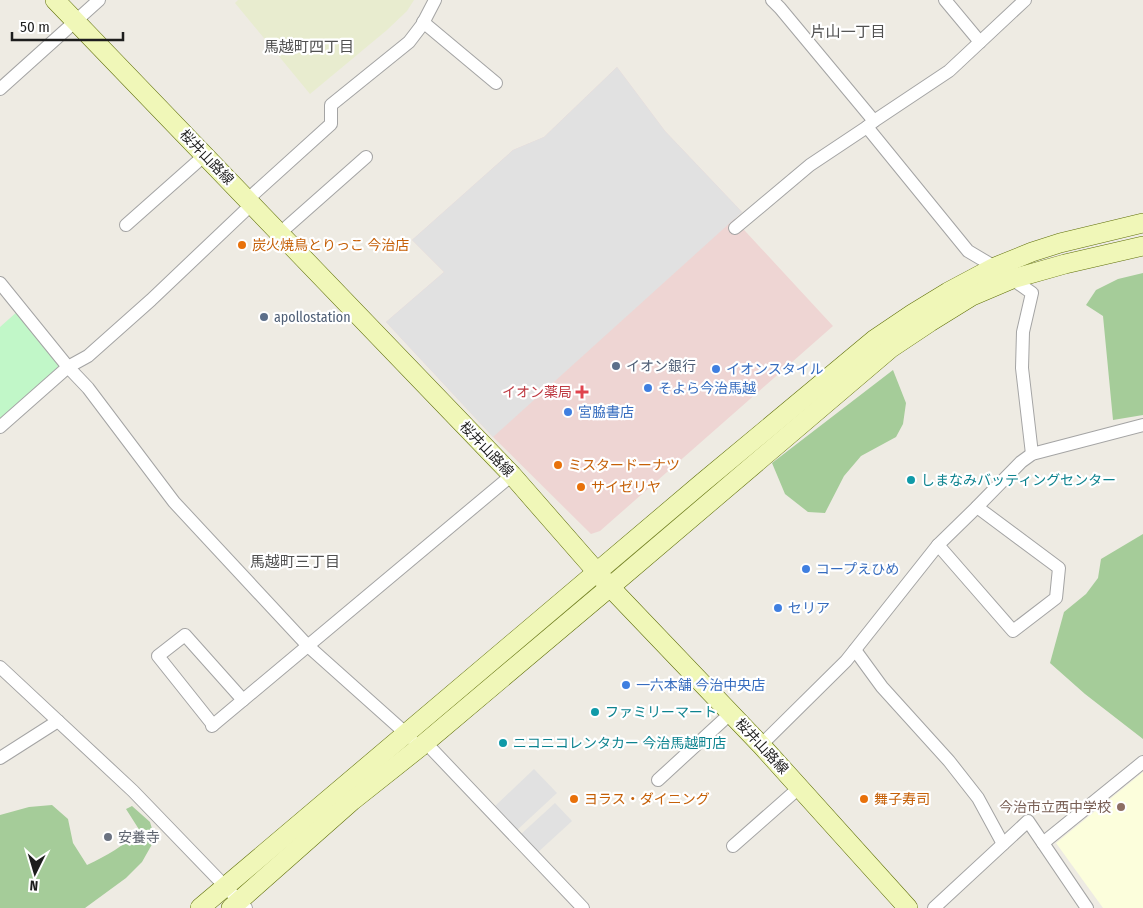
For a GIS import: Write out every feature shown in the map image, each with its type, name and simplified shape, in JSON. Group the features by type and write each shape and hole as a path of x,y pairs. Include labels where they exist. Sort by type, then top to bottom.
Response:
{"street":[{"name":"桜井山路線","path":"55,0 512,475 610,587 762,745 908,908"},
{"path":"0,89 99,0"},
{"path":"0,427 68,367 88,356 151,300 250,201 331,124 331,105 408,42 423,22 435,0"},
{"path":"772,0 871,124 968,251 1032,292 1024,332 1022,368 1032,454"},
{"path":"945,0 980,42"},
{"path":"735,228 810,165 949,71 1025,0"},
{"path":"423,22 496,83"},
{"path":"126,225 205,156"},
{"path":"280,233 366,157"},
{"path":"200,908 702,482 875,339 948,292 995,267 1060,243 1143,223"},
{"path":"0,667 133,791 226,886 239,906 352,801 610,587 891,348 972,296 1012,279 1065,264 1143,246"},
{"path":"0,283 68,367 88,388 174,502 308,646 422,744 583,908"},
{"path":"762,745 846,661 938,545 1021,462 1032,454 1143,425"},
{"path":"243,700 185,634 158,656 213,725 308,646 512,475"},
{"path":"938,545 1013,631 1056,598 1059,568 977,507"},
{"path":"855,650 882,686 950,761 978,798 1003,844"},
{"path":"658,780 731,713"},
{"path":"0,758 58,721"},
{"path":"1043,843 1143,762"},
{"path":"733,846 800,787"},
{"path":"934,908 1028,821 1087,908"}],"shaded area":[{"path":"238,0 414,0 407,11 387,30 310,94 235,3"},
{"path":"617,67 665,131 742,212 734,219 833,326 600,531 591,534 493,437 386,322 444,272 412,240 513,150 544,137"},
{"path":"617,67 665,131 742,212 493,437 386,322 444,272 412,240 513,150 544,137"},
{"path":"534,769 557,793 516,831 494,807"},
{"name":"今治市立西中学校","path":"1143,772 1143,908 1103,908 1056,843"},
{"path":"555,803 572,821 537,853 520,835"}],"green space":[{"path":"1143,273 1143,415 1113,420 1103,316 1086,305 1096,290 1118,279"},
{"path":"18,311 61,367 0,419 0,327"},
{"path":"893,370 906,403 903,424 896,437 861,456 844,476 825,513 808,512 785,494 772,463"},
{"path":"1143,534 1143,739 1085,694 1050,663 1064,612 1086,594 1098,578 1101,559"},
{"path":"52,805 68,819 73,843 87,865 115,850 140,831 126,809 132,806 150,822 155,839 142,862 126,878 85,908 0,908 0,815 29,807"}],"place":[{"name":"炭火焼鳥とりっこ 今治店","path":"242,245"},
{"name":"apollostation","path":"264,317"},
{"name":"イオン銀行","path":"616,366"},
{"name":"イオンスタイル","path":"716,369"},
{"name":"そよら今治馬越","path":"648,388"},
{"name":"イオン薬局","path":"582,392"},
{"name":"宮脇書店","path":"568,412"},
{"name":"ミスタードーナツ","path":"558,465"},
{"name":"しまなみバッティングセンター","path":"911,480"},
{"name":"サイゼリヤ","path":"581,487"},
{"name":"コープえひめ","path":"806,569"},
{"name":"セリア","path":"778,608"},
{"name":"一六本舗 今治中央店","path":"626,685"},
{"name":"ファミリーマート","path":"595,712"},
{"name":"ニコニコレンタカー 今治馬越町店","path":"503,743"},
{"name":"ヨラス・ダイニング","path":"574,799"},
{"name":"舞子寿司","path":"864,799"},
{"name":"今治市立西中学校","path":"1121,807"},
{"name":"安養寺","path":"108,837"}],"district":[{"name":"片山一丁目","path":"848,32"},
{"name":"馬越町四丁目","path":"309,47"},
{"name":"馬越町三丁目","path":"295,562"}]}
